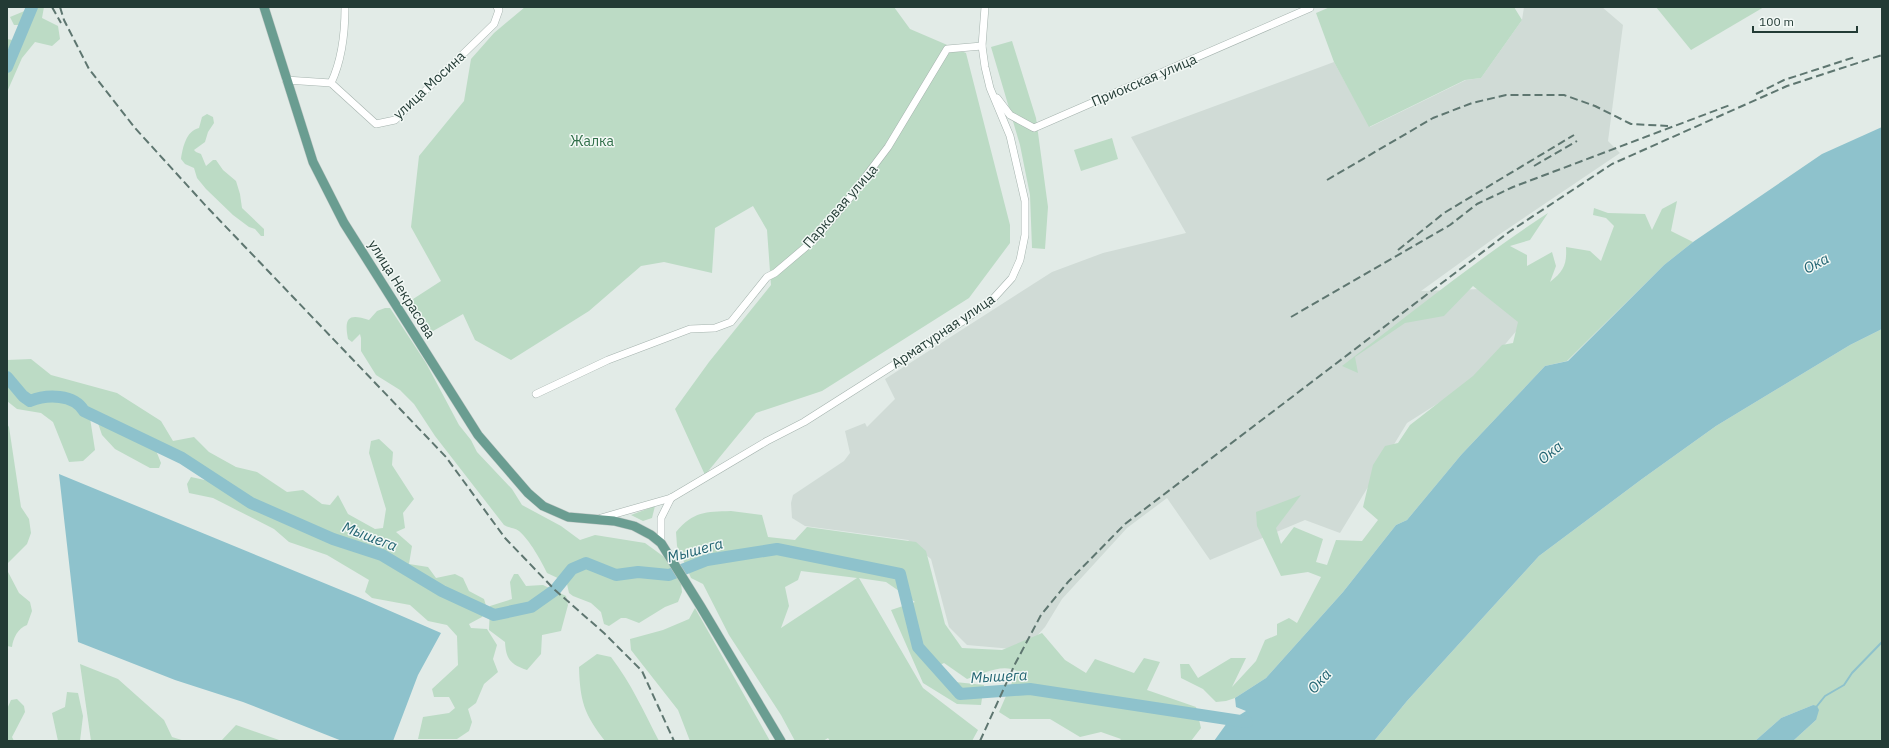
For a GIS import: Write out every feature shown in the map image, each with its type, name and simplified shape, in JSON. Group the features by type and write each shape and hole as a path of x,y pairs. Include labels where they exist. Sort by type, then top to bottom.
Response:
{"main road":[{"name":"улица Некрасова","path":"264,7 313,162 344,223 478,434 528,493 543,506 568,517 614,521 634,526 651,534 661,543 781,741"}],"street":[{"path":"286,80 331,83 336,71 342,47 345,7"},
{"name":"Арматурная улица","path":"671,498 767,441 804,422 963,321 992,300 1012,278 1020,260 1025,235 1024,200 1010,136 990,88 982,46 985,7"},
{"name":"улица Мосина","path":"331,83 376,124 395,120 494,24 498,8"},
{"name":"Приокская улица","path":"990,88 1010,115 1034,128 1310,8"},
{"name":"Парковая улица","path":"536,394 608,360 690,329 715,328 731,322 767,277 776,273 814,240 845,204 888,147 947,48 982,46"},
{"path":"661,543 661,518 671,498"},
{"name":"улица Некрасова","path":"598,519 671,498"}],"shaded area":[{"path":"1524,7 1602,7 1623,25 1608,141 1620,153 1500,234 1421,291 1482,289 1523,323 1475,380 1407,423 1340,533 1305,520 1210,560 1167,498 1127,528 1062,599 1045,627 1024,650 967,645 949,627 931,559 908,540 805,526 792,518 791,503 793,495 844,461 850,453 845,431 865,423 867,427 895,399 885,379 1052,272 1103,253 1186,233 1131,137 1334,62 1370,127 1466,80 1481,78 1522,20"}],"green space":[{"path":"27,7 44,7 42,18 58,26 60,39 52,46 35,42 22,58 7,92 7,63 11,51 7,47 7,39 18,41 27,34 27,25 14,25 10,17 27,10"},
{"name":"Жалка","path":"525,7 894,7 910,29 966,53 1010,225 1010,243 969,298 822,391 756,413 705,475 675,409 709,362 771,285 767,230 753,206 715,228 712,273 664,262 641,266 589,311 511,360 475,340 463,314 426,335 410,301 441,281 411,227 419,156 464,101 471,59 494,33"},
{"path":"1330,7 1514,7 1522,20 1481,78 1465,80 1369,127 1334,62 1316,13"},
{"path":"1656,7 1764,7 1691,50"},
{"path":"1012,41 1036,118 1048,207 1045,249 1032,248 1030,195 1020,145 991,47"},
{"path":"207,114 213,117 214,123 208,132 205,142 194,150 201,154 206,166 213,160 216,160 223,170 236,181 242,208 264,229 264,236 261,236 255,229 249,227 233,215 206,189 197,178 194,168 185,164 181,159 184,145 188,136 191,132 199,128 202,117"},
{"path":"1112,138 1118,159 1081,171 1074,150"},
{"path":"1677,201 1671,231 1693,242 1664,265 1567,361 1545,366 1461,455 1407,520 1396,525 1343,592 1266,678 1235,698 1216,702 1203,689 1181,678 1180,664 1189,664 1198,678 1231,658 1246,658 1232,687 1256,661 1265,640 1277,635 1277,624 1289,618 1297,623 1321,577 1308,572 1281,576 1257,526 1256,512 1301,495 1276,528 1281,544 1294,527 1323,539 1316,562 1327,565 1336,540 1362,541 1378,520 1363,507 1373,465 1385,446 1398,443 1410,425 1473,376 1502,345 1513,343 1518,322 1473,286 1444,316 1405,323 1355,357 1358,373 1342,366 1469,268 1548,213 1530,240 1510,246 1527,255 1527,266 1552,252 1556,266 1550,282 1564,267 1566,247 1590,251 1601,261 1614,226 1606,218 1593,215 1594,208 1608,213 1645,214 1652,230 1662,209"},
{"path":"390,308 426,363 459,425 471,440 477,452 512,489 522,505 561,526 580,540 595,535 645,543 667,559 681,583 682,592 678,602 665,607 639,623 626,618 621,618 609,626 604,624 601,612 591,603 573,596 569,593 567,584 564,581 547,573 539,557 527,539 516,529 504,525 435,436 414,404 400,390 376,375 361,351 360,334 352,342 348,339 347,322 349,319 356,317 369,320 377,311"},
{"path":"1882,329 1882,741 1793,741 1816,720 1813,705 1781,718 1755,741 1374,741 1407,701 1539,556 1716,426 1850,345"},
{"path":"31,359 51,375 117,393 161,421 173,441 194,437 209,452 236,467 257,472 287,492 303,490 322,504 330,505 338,495 348,514 375,529 383,528 386,509 369,453 371,441 379,439 393,452 392,465 414,499 403,513 405,528 396,532 412,546 409,564 428,567 436,578 455,574 463,578 469,591 484,599 487,609 482,617 469,624 471,628 487,629 497,645 493,659 498,672 484,684 476,703 468,709 472,722 469,731 457,739 418,739 423,717 449,713 455,708 449,697 434,697 432,689 458,665 457,636 447,625 428,621 410,605 372,598 365,592 369,580 327,555 289,542 274,529 213,498 189,493 187,484 191,477 223,484 214,474 178,450 155,448 161,463 159,468 150,468 115,449 102,435 98,423 90,418 95,450 83,461 69,462 53,422 41,413 17,409 7,401 7,360"},
{"path":"7,424 9,427 21,507 29,519 31,533 27,544 7,564"},
{"path":"655,506 652,518 643,521 631,515"},
{"path":"731,511 762,515 768,537 795,540 807,527 916,542 926,551 945,624 962,648 1002,650 1042,633 1065,660 1086,673 1095,659 1134,673 1144,658 1160,662 1147,690 1196,707 1201,728 1191,741 1119,741 1121,739 1101,732 1080,737 1050,719 1010,719 999,712 1017,671 1005,668 985,672 967,679 944,663 936,667 955,682 984,685 981,705 957,704 923,683 891,610 915,602 886,582 859,578 923,688 978,730 972,741 830,741 828,738 823,741 795,741 781,715 729,635 703,584 691,578 677,546 676,532 682,525 694,516 707,513","holes":["801,571 857,578 781,628 789,606 785,587 798,580"]},
{"path":"7,570 19,593 30,602 32,611 27,625 21,628 16,634 12,647 7,646"},
{"path":"514,574 518,574 526,586 543,585 566,596 568,605 561,631 542,635 541,654 527,670 510,660 506,653 505,642 489,630 490,606 512,599 510,582"},
{"path":"695,608 770,741 690,741 678,710 631,650 630,639 663,630 689,619"},
{"path":"597,654 611,657 637,698 659,741 605,741 592,723 584,707 579,667"},
{"path":"80,664 118,679 164,720 172,737 185,741 91,741"},
{"path":"67,692 78,693 83,716 80,741 58,741 52,713 65,707"},
{"path":"17,699 24,706 25,712 12,737 14,741 7,741 7,709 11,700"},
{"path":"236,725 282,741 221,741"}],"water":[{"name":"Ока","path":"1882,127 1882,329 1850,345 1716,426 1539,556 1407,701 1374,741 1214,741 1227,723 1246,711 1236,707 1235,698 1266,678 1343,592 1396,525 1407,520 1461,455 1545,366 1568,361 1664,265 1693,242 1822,154"},
{"path":"59,474 358,597 441,633 418,675 393,741 342,741 243,702 175,680 78,642"},
{"path":"1813,705 1817,706 1819,710 1816,720 1793,741 1755,741 1781,718"}],"waterway":[{"name":"Мышега","path":"7,67 32,7"},
{"name":"Мышега","path":"7,377 23,396 30,401 44,397 60,397 74,401 80,405 84,411 182,458 251,503 333,539 382,555 442,591 494,615 531,607 555,590 572,569 586,563 616,575 638,572 669,575 707,560 777,549 900,574 918,647 960,694 1030,689 1247,722"},
{"path":"1817,706 1825,696 1844,685 1852,673 1882,642"}],"railway":[{"path":"52,7 61,23"},
{"path":"60,7 64,20 89,69 135,128 206,206 446,457 505,538 555,590 604,633 642,671 674,741"},
{"path":"980,741 1015,664 1041,615 1068,582 1125,524 1509,232 1612,164 1787,86 1882,55"},
{"path":"1756,94 1784,80 1855,57"},
{"path":"1327,180 1433,118 1472,103 1506,95 1564,95 1595,106 1631,124 1668,126"},
{"path":"1291,317 1450,225 1477,204 1513,187 1730,105"},
{"path":"1398,250 1444,213 1574,135"},
{"path":"1534,166 1577,141"}]}
